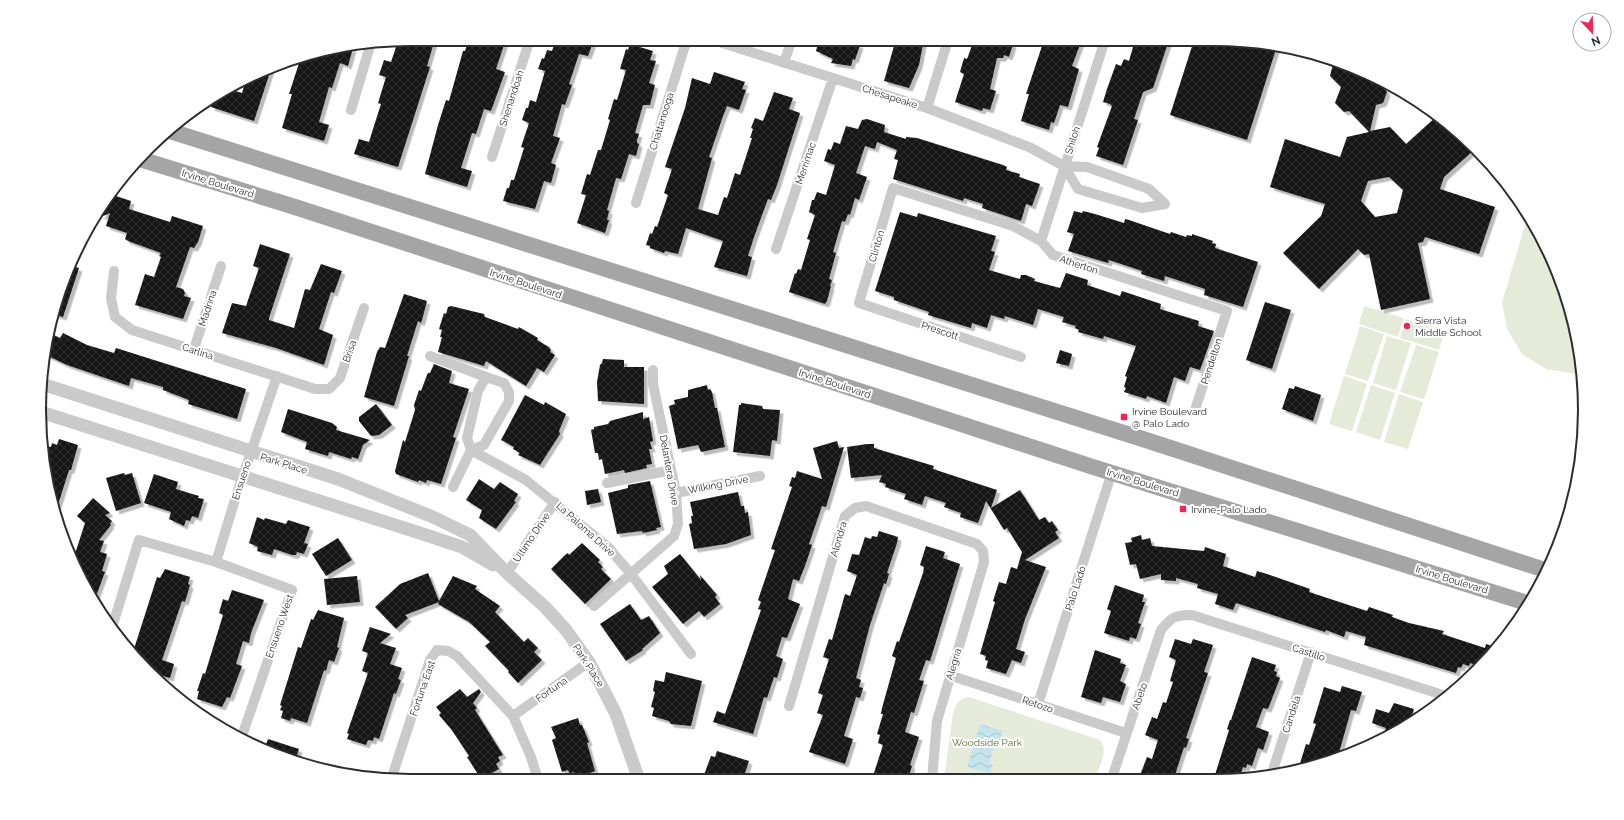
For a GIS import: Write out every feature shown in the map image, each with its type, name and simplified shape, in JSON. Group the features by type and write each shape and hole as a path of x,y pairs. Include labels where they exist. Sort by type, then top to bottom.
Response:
{"main road":[{"path":"174,132 1156,443 1541,569"},
{"name":"Irvine Boulevard","path":"145,161 295,207 1112,472 1523,602"}],"street":[{"name":"Shenandoah","path":"492,157 528,46"},
{"name":"Chattanooga","path":"636,203 685,46"},
{"name":"Chesapeake","path":"732,46 927,108 1029,147 1064,166 1087,167 1149,189 1165,204 1142,208 1078,189 1064,166"},
{"path":"784,63 790,46"},
{"path":"927,108 946,46"},
{"name":"Shiloh","path":"1041,240 1102,46"},
{"path":"350,110 369,48"},
{"name":"Merrimac","path":"776,249 834,78"},
{"name":"Atherton","path":"893,188 1013,226 1041,240 1053,255 1227,311"},
{"name":"Clinton","path":"859,303 893,188"},
{"name":"Madrina","path":"194,349 221,266"},
{"name":"Carlina","path":"114,270 111,298 115,317 132,330 315,389 329,389"},
{"name":"Prescott","path":"859,303 1021,357"},
{"name":"Brisa","path":"329,389 340,378 364,308"},
{"name":"Pendelton","path":"1195,410 1227,311"},
{"path":"430,356 504,384 509,392 509,401 484,445 471,450 453,487"},
{"name":"Delantera Drive","path":"594,606 674,536 678,524 676,493 653,384 653,370"},
{"name":"Ensueno","path":"216,562 250,452 277,376"},
{"path":"471,450 467,438 478,391 486,377"},
{"name":"Park Place","path":"47,387 338,479 433,517 470,535 545,607 566,630 589,662 616,714 637,774"},
{"name":"Park Place","path":"46,414 243,476 462,548 507,572"},
{"name":"La Paloma Drive","path":"471,450 526,480 555,502 608,547 631,574 692,654"},
{"path":"607,483 671,470"},
{"name":"Palo Lado","path":"1038,704 1112,472"},
{"name":"Wilking Drive","path":"676,493 760,476"},
{"name":"Ultimo Drive","path":"507,572 555,502"},
{"name":"Alondra","path":"789,706 845,516 854,508 866,506 977,544 983,551"},
{"path":"114,622 139,540 216,562"},
{"name":"Alegria","path":"932,774 937,720 949,675 984,562 983,551"},
{"name":"Ensueno West","path":"216,562 292,590 243,733"},
{"name":"Castillo","path":"1172,618 1192,615 1441,695"},
{"name":"Abeto","path":"1113,774 1161,630 1172,618"},
{"name":"Fortuna East","path":"393,773 430,660 438,650 448,651 457,656 513,716"},
{"name":"Candela","path":"1273,769 1311,652"},
{"name":"Fortuna","path":"513,716 589,662"},
{"name":"Retozo","path":"949,675 1126,733"},
{"path":"513,716 532,757 536,774"}],"green space":[{"path":"1526,223 1540,249 1559,293 1571,339 1576,374 1546,369 1522,354 1507,329 1502,302"},
{"path":"1364,306 1404,318 1398,337 1359,324"},
{"path":"1406,319 1445,332 1439,350 1400,338"},
{"path":"1360,326 1384,334 1368,381 1345,374"},
{"path":"1387,336 1411,343 1396,390 1373,383"},
{"path":"1416,345 1439,352 1424,399 1400,392"},
{"path":"1344,376 1367,384 1352,431 1329,424"},
{"path":"1371,385 1395,393 1380,440 1356,432"},
{"path":"1399,394 1423,402 1408,449 1384,442"},
{"name":"Woodside Park","path":"969,697 1100,740 1104,749 1101,764 1097,774 945,774 953,713 958,702"}],"water":[{"path":"980,724 1003,731 997,748 994,747 989,763 993,765 990,773 967,767"}],"building":[{"path":"433,46 427,66 430,67 398,167 354,154 359,139 369,142 381,104 378,103 386,77 379,75 384,60 391,62 396,47"},
{"path":"467,46 504,46 496,69 505,72 491,111 484,109 476,134 472,133 461,168 472,171 467,187 425,174 446,100 449,101 463,51 465,51"},
{"path":"554,46 592,46 588,56 579,54 569,84 572,85 565,105 562,104 553,136 560,138 551,163 556,165 551,183 544,181 535,209 503,201 511,180 514,180 524,148 521,147 529,123 522,120 530,100 536,102 545,71 538,69 547,50 552,51"},
{"path":"629,46 637,46 653,51 650,60 656,61 649,83 655,85 650,105 643,105 635,133 639,134 637,143 639,144 636,156 629,154 621,179 616,178 607,210 609,211 607,220 609,220 605,233 577,223 586,195 581,194 587,174 590,175 598,150 601,150 610,120 608,119 614,99 617,100 626,70 620,69 626,49 628,50"},
{"path":"817,46 860,46 855,60 853,59 851,66 831,63 833,59 816,51"},
{"path":"894,46 923,46 919,65 909,88 884,81"},
{"path":"972,46 1012,46 1009,57 1004,55 1003,58 997,58 990,89 996,91 990,110 983,108 982,111 955,102 964,74 960,72 964,58 967,59"},
{"path":"1042,46 1080,46 1072,66 1079,69 1068,107 1060,105 1054,123 1051,122 1049,130 1021,121 1029,94 1026,94"},
{"path":"1133,46 1167,46 1153,88 1143,92 1134,119 1138,120 1123,165 1096,156 1099,148 1097,147 1112,106 1103,102 1107,89 1116,64 1121,66 1124,59 1129,61"},
{"path":"1192,46 1238,47 1275,51 1247,140 1170,115"},
{"path":"352,51 348,66 340,63 332,88 329,87 319,122 329,125 324,141 282,128 292,94 289,94 299,63"},
{"path":"1333,66 1375,84 1387,92 1383,103 1376,105 1370,131 1390,127 1406,144 1433,119 1454,136 1471,153 1444,177 1440,189 1495,207 1479,254 1425,237 1423,242 1418,243 1430,299 1381,310 1369,254 1364,255 1358,249 1319,289 1283,253 1321,216 1325,204 1270,187 1285,139 1340,157 1347,137 1369,132 1349,111 1344,112 1335,103 1341,87 1330,76","holes":["1389,177 1403,190 1397,213 1375,217 1361,201 1368,181"]},
{"path":"714,72 745,82 742,89 746,90 739,110 727,106 709,157 712,158 698,209 718,215 724,197 727,198 735,173 740,175 752,138 750,138 753,129 751,128 755,118 763,121 774,92 793,98 789,109 800,113 777,185 771,200 768,199 754,237 748,256 752,257 747,276 714,267 723,241 686,228 678,254 665,251 664,253 646,245 650,233 652,234 655,226 657,227 668,195 664,193 672,169 665,167 685,108 692,78 710,84"},
{"path":"269,75 254,121 211,107 212,105 236,91 242,93 244,87"},
{"path":"867,119 885,125 884,132 906,139 906,137 917,138 1003,165 1007,167 1006,170 1020,174 1019,177 1040,184 1032,206 1026,204 1021,221 982,208 983,204 964,198 963,201 893,179 898,160 894,159 897,150 877,142 875,149 865,146 856,173 867,177 859,200 855,198 850,215 848,214 845,222 842,221 833,252 836,253 829,279 832,280 827,301 825,304 789,292 795,273 796,274 798,269 801,270 810,240 807,239 815,215 809,212 812,200 814,200 817,192 826,195 835,165 824,161 828,149 831,150 834,142 840,144 846,126 858,129 862,120"},
{"path":"116,196 131,201 129,209 170,222 172,216 203,226 198,242 194,248 190,247 176,287 183,289 185,293 184,296 191,298 183,319 135,305 145,274 154,277 161,253 128,241 125,239 127,233 106,226 110,213 102,217"},
{"path":"1074,211 1082,213 1083,211 1124,223 1125,219 1170,234 1171,232 1186,237 1187,235 1192,236 1192,234 1213,241 1212,243 1216,244 1215,248 1258,262 1243,307 1204,295 1205,289 1165,276 1164,281 1141,274 1142,271 1109,260 1108,263 1068,251 1074,234 1067,232"},
{"path":"900,212 917,217 918,213 996,236 991,251 995,252 989,270 1020,279 1021,275 1026,275 1035,279 1034,281 1060,288 1066,273 1088,280 1087,285 1120,296 1122,291 1161,304 1160,309 1199,321 1198,326 1214,331 1200,370 1190,367 1185,381 1174,377 1166,403 1147,396 1146,399 1124,392 1127,377 1125,376 1136,346 1104,336 1103,339 1078,332 1079,330 1075,328 1076,326 1062,322 1064,317 1038,309 1033,325 1005,316 1004,319 991,315 987,328 972,323 971,328 928,315 929,312 894,300 894,297 875,291"},
{"path":"260,244 290,254 269,320 294,328 305,289 310,290 321,264 342,271 334,293 331,292 319,329 333,335 324,365 276,348 222,333 232,303 246,306 259,268 253,266"},
{"path":"76,267 79,268 63,317 58,316 65,293"},
{"path":"404,294 427,301 421,323 418,321 407,356 409,356 394,406 364,397 377,352 380,347 385,348"},
{"path":"1265,302 1291,310 1272,369 1246,360"},
{"path":"451,306 484,314 485,317 518,329 519,327 538,338 537,340 549,347 551,350 550,352 555,355 544,372 537,368 526,386 486,361 484,366 438,352 442,337 440,337 442,330 439,329 444,313 446,314 448,307"},
{"path":"63,333 87,345 114,353 116,348 246,389 237,419 188,404 189,400 163,390 163,387 131,378 129,386 67,365 50,357 54,335 60,338"},
{"path":"1060,350 1072,354 1069,366 1056,363"},
{"path":"603,359 624,360 624,367 644,367 644,404 598,401 597,382 600,365"},
{"path":"434,364 452,371 449,383 469,389 453,437 456,438 441,484 427,480 426,483 419,480 418,482 396,474 395,471 403,440 405,442 415,410 414,405 419,390 421,391 427,375 430,373"},
{"path":"707,385 708,390 710,389 712,392 715,408 717,408 725,447 701,452 698,445 678,449 669,406 675,404 674,400 688,397 688,390"},
{"path":"1295,386 1321,395 1313,421 1282,409 1289,388 1294,389"},
{"path":"525,395 544,405 545,402 566,414 559,431 560,434 540,465 518,455 520,453 513,449 514,447 501,440"},
{"path":"741,403 762,406 763,409 780,410 777,441 772,440 770,456 733,452 739,405 741,405"},
{"path":"376,404 392,425 379,435 371,436 359,421 359,417"},
{"path":"288,409 332,423 337,427 336,430 370,440 363,445 358,459 352,457 351,459 329,452 328,456 305,449 307,442 281,432"},
{"path":"643,412 643,419 649,417 653,441 650,442 652,449 649,449 652,464 646,465 647,468 625,473 624,470 605,474 602,459 599,460 598,453 595,453 591,430 594,429 594,427 608,424 610,421"},
{"path":"59,439 78,445 71,470 69,470 58,504 48,447 51,447 52,443 57,445"},
{"path":"837,441 839,448 844,447 826,507 822,506 809,544 812,545 806,563 799,581 793,579 788,599 800,604 787,638 782,637 776,656 783,659 777,678 774,677 767,698 764,697 753,734 713,722 717,711 725,714 761,610 758,609 761,602 758,600 775,550 771,549 792,487 789,486 792,477 795,478 797,471 822,479 813,448"},
{"path":"874,444 874,448 934,466 933,469 997,490 991,508 1020,490 1039,520 1045,517 1049,523 1052,521 1058,530 1055,532 1059,538 1025,560 1046,567 1025,619 1016,649 1025,652 1021,663 1012,660 1006,674 986,668 988,661 985,660 986,656 980,654 995,602 993,601 999,582 1006,584 1011,567 1017,569 1022,552 1007,528 1004,530 986,501 978,523 960,517 961,513 944,507 946,503 925,496 922,505 904,499 906,494 885,487 886,484 879,482 882,475 851,478 847,447"},
{"path":"124,473 125,475 132,473 141,503 116,511 106,478"},
{"path":"154,474 178,482 176,489 204,499 198,518 192,516 190,521 186,520 184,526 169,519 171,512 144,503"},
{"path":"479,479 494,489 500,482 518,494 514,501 516,502 496,529 479,518 482,510 466,500"},
{"path":"650,481 661,527 656,528 657,530 643,533 642,531 617,534 608,493 628,488 628,485"},
{"path":"598,489 601,502 587,505 585,491"},
{"path":"738,492 741,506 744,506 745,513 748,512 751,535 726,544 694,549 689,524 692,523 691,516 693,516 690,502"},
{"path":"93,498 110,513 105,515 112,521 110,524 111,525 99,540 104,541 100,552 107,554 102,571 105,572 97,595 75,552 85,523 77,516"},
{"path":"257,517 264,520 265,518 286,524 288,520 310,527 304,543 308,544 304,554 297,552 296,555 292,555 274,549 272,555 257,551 258,547 249,543"},
{"path":"879,531 898,537 887,573 889,574 886,584 884,583 870,625 856,678 861,680 859,687 863,688 860,698 856,697 844,736 853,739 845,764 809,752 823,715 817,713 823,695 818,693 829,659 823,657 829,639 832,640 845,594 850,596 857,575 847,571 852,554 859,555 865,537 871,539 872,536 877,537"},
{"path":"1141,535 1142,540 1150,538 1152,546 1204,551 1205,547 1226,554 1223,566 1255,577 1257,571 1264,573 1310,589 1309,592 1367,611 1369,607 1393,615 1392,617 1409,623 1444,631 1442,634 1485,648 1486,644 1491,646 1473,665 1470,663 1469,666 1463,664 1461,668 1458,667 1456,673 1364,645 1366,637 1346,631 1344,637 1326,630 1325,632 1236,603 1233,610 1215,604 1218,594 1197,588 1198,584 1176,578 1176,581 1161,580 1161,574 1140,579 1136,564 1130,565 1125,543 1132,542 1131,538"},
{"path":"338,538 352,560 326,576 312,554"},
{"path":"582,543 600,560 598,562 603,567 601,569 611,579 585,604 551,569 565,555 568,553 569,555"},
{"path":"926,546 945,552 943,558 960,564 930,661 926,660 919,680 924,681 914,713 911,712 905,732 919,737 910,765 912,766 910,774 877,774 874,773 883,745 878,743 880,735 877,734 883,714 881,714 882,708 896,658 892,656 897,641 899,642 923,573 924,567 920,565"},
{"path":"680,554 701,580 700,575 717,595 715,597 720,604 704,617 699,611 683,624 652,587 668,574 664,566"},
{"path":"165,569 190,577 188,584 190,585 185,602 182,601 162,660 174,664 170,678 162,676 134,648 157,577 160,578"},
{"path":"428,573 439,601 453,576 477,586 475,589 500,606 495,612 524,642 528,638 538,648 534,652 542,660 518,683 508,672 509,671 485,646 490,642 469,622 438,604 439,602 405,615 408,618 396,629 375,607 400,584"},
{"path":"357,576 360,602 327,605 324,579"},
{"path":"1115,585 1144,595 1142,602 1145,602 1138,623 1141,624 1136,639 1130,637 1129,641 1104,633 1111,611 1107,609"},
{"path":"232,590 264,600 251,633 249,643 243,641 236,664 242,666 230,698 227,697 222,707 197,699 199,691 197,691 203,673 205,674 223,615 219,613 223,599 228,601"},
{"path":"630,604 641,620 649,616 660,633 642,649 643,650 626,661 600,624"},
{"path":"318,610 344,618 337,647 339,648 334,662 329,660 326,671 324,670 307,723 291,718 290,721 281,718 283,711 280,710 282,706 280,705 298,647 301,648 311,619 313,620"},
{"path":"370,627 391,634 380,643 396,648 390,664 402,668 398,679 401,680 396,694 394,693 379,739 374,737 373,741 368,740 366,745 347,739 349,734 347,733 368,673 362,671 368,653 362,651"},
{"path":"1175,639 1191,644 1193,639 1213,645 1204,672 1208,673 1186,738 1189,739 1186,748 1184,747 1175,774 1141,774 1147,757 1152,759 1158,740 1145,735 1152,717 1157,719 1163,702 1166,703 1173,682 1170,681 1176,660 1169,657"},
{"path":"1095,650 1121,659 1120,663 1126,665 1120,681 1126,684 1120,702 1103,697 1101,703 1081,697"},
{"path":"1252,657 1276,665 1274,671 1277,672 1276,676 1280,678 1268,709 1263,708 1256,727 1269,732 1263,750 1258,748 1252,766 1247,764 1246,768 1243,767 1241,773 1215,774 1229,730 1227,729"},
{"path":"666,672 702,681 691,726 671,724 669,721 652,716 654,708 651,707 655,692 653,691 655,680 664,682"},
{"path":"1342,686 1362,692 1356,711 1351,710 1339,752 1300,764 1306,744 1309,745 1316,724 1313,723 1324,687 1340,692"},
{"path":"460,689 467,697 479,689 481,692 473,703 477,708 475,710 503,755 498,757 500,761 496,764 499,769 490,774 478,774 467,757 469,756 451,729 439,715 441,713 436,707"},
{"path":"1394,703 1414,709 1412,715 1385,731 1386,728 1372,723 1376,709 1389,713"},
{"path":"578,718 589,742 587,743 595,771 587,774 575,774 574,772 570,774 568,770 562,772 552,740 556,738 551,727"},
{"path":"268,739 299,749 297,756 266,744"},
{"path":"717,751 749,761 745,774 704,774 711,756 715,757"}],"place":[{"name":"Sierra Vista Middle School","path":"1407,326"},
{"name":"Irvine Boulevard @ Palo Lado","path":"1124,417"},
{"name":"Irvine-Palo Lado","path":"1183,509"}]}
